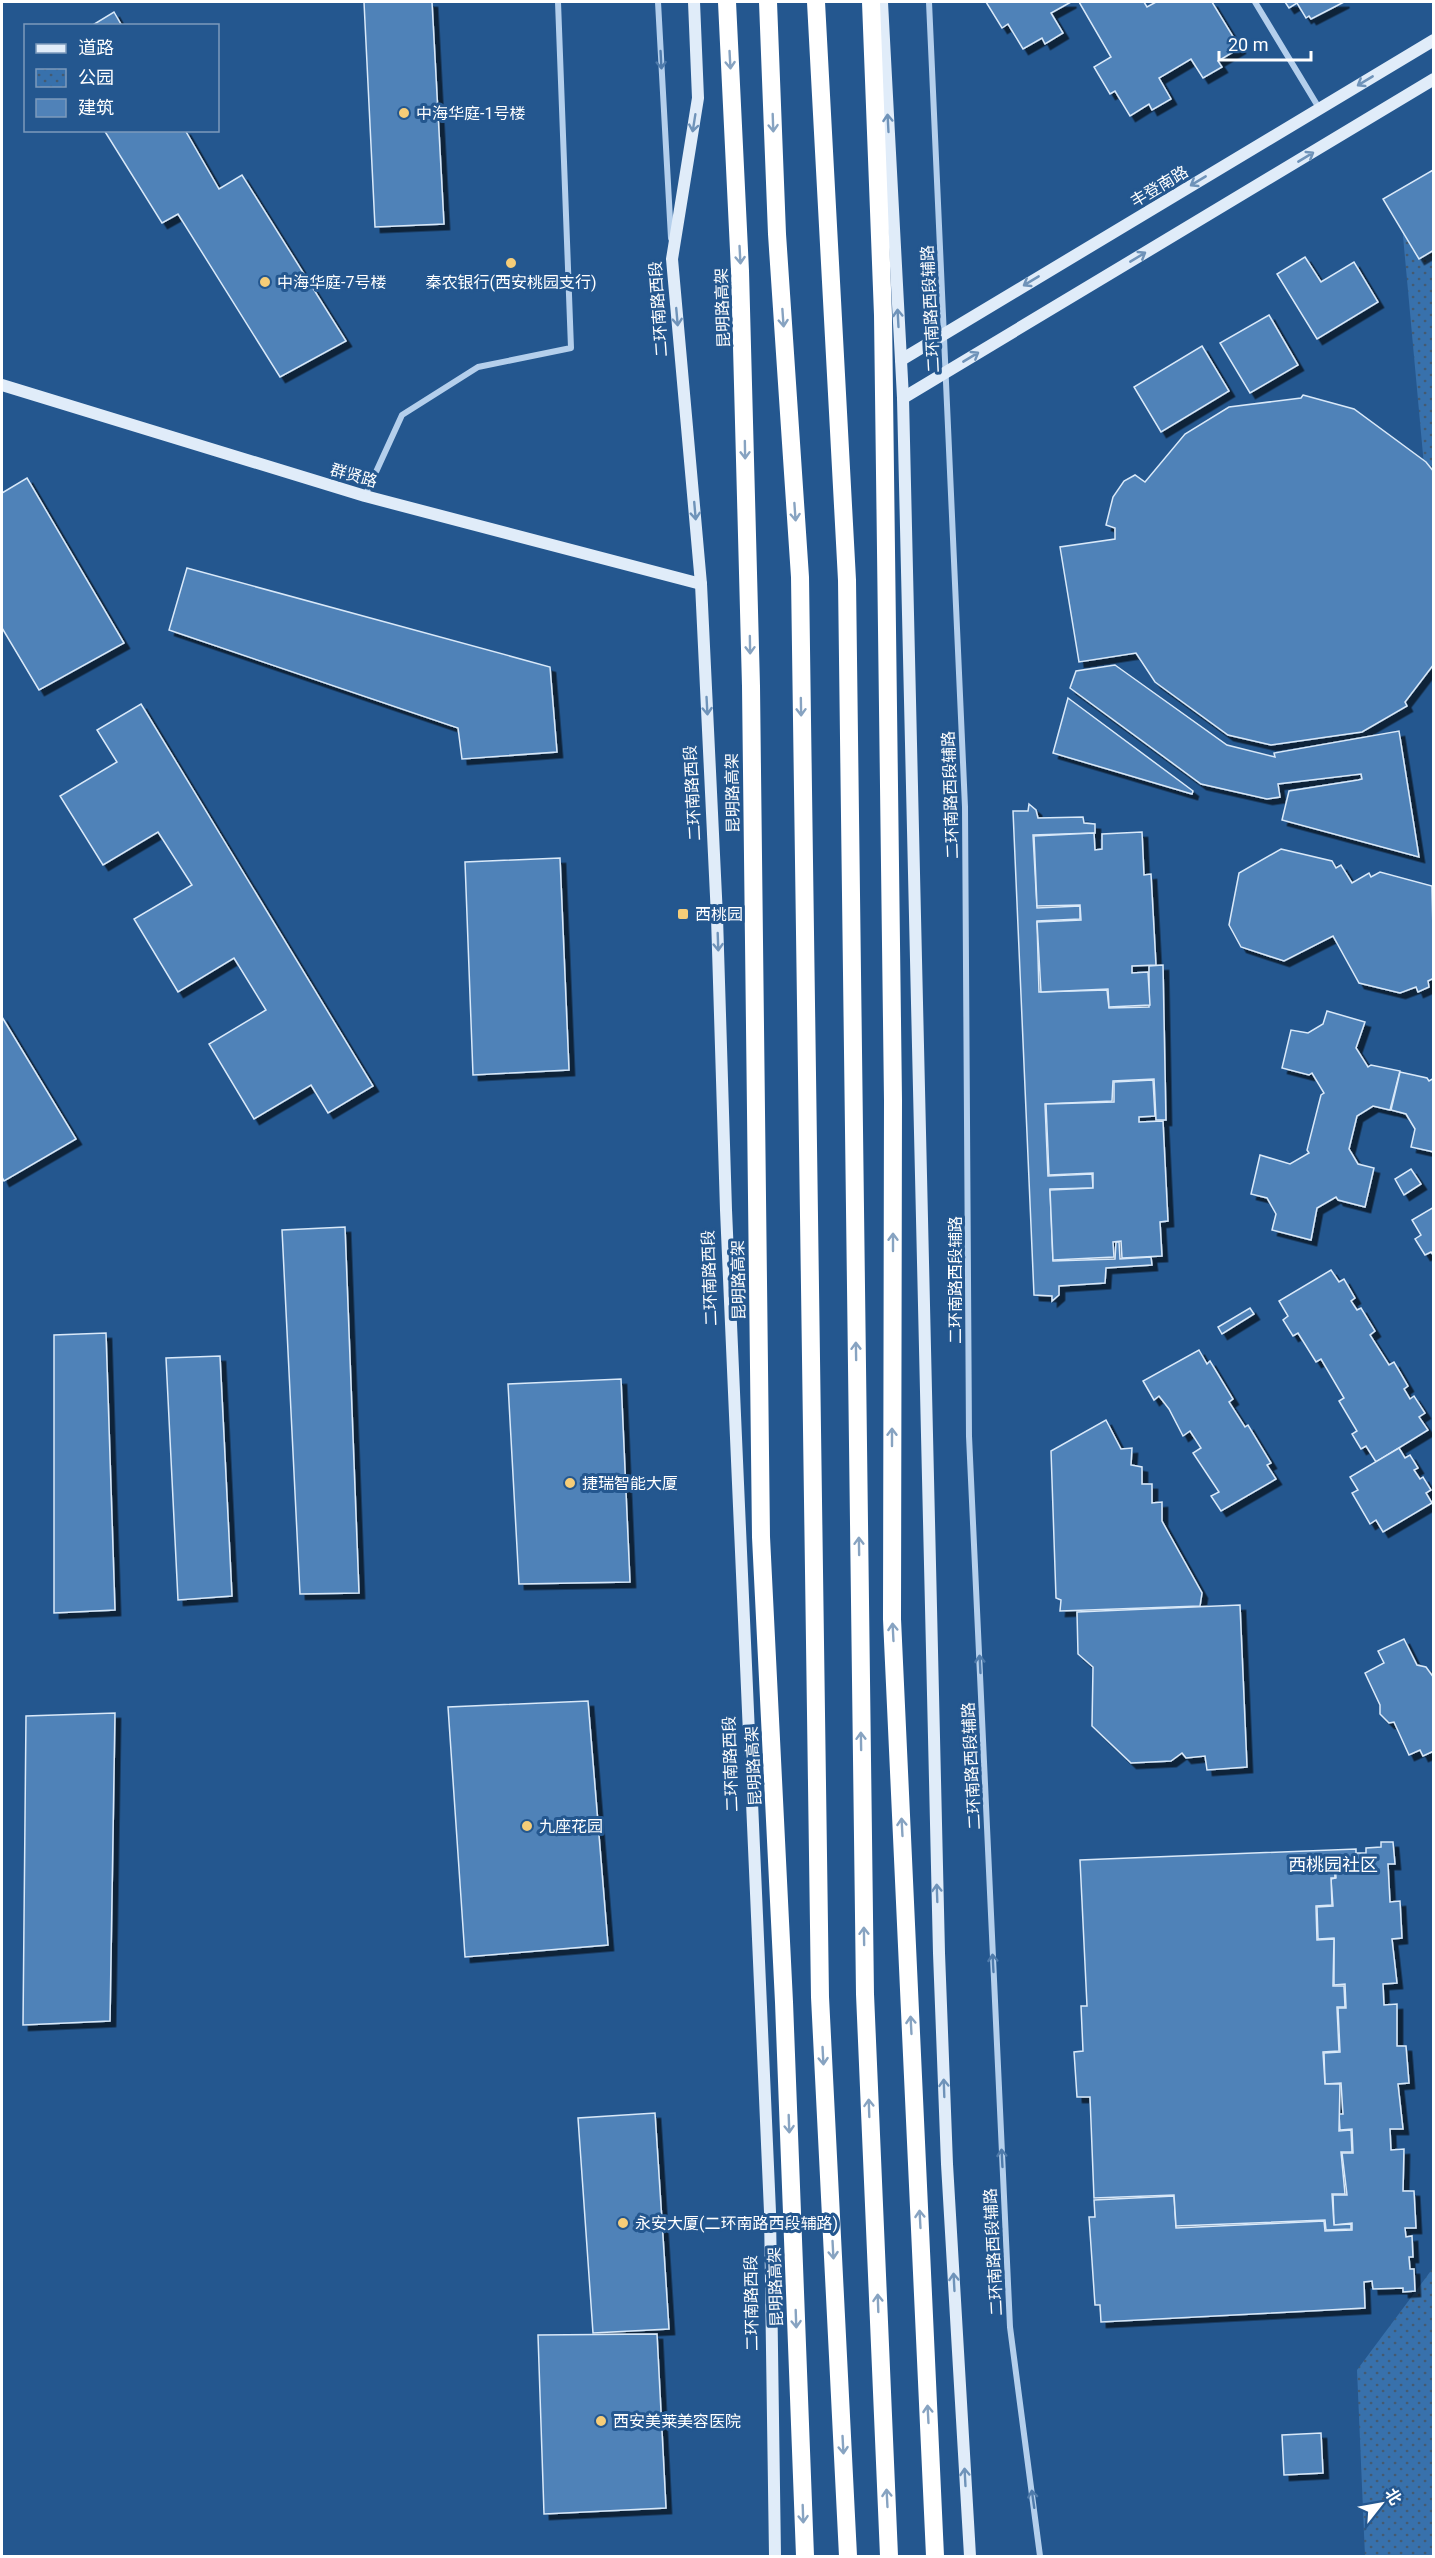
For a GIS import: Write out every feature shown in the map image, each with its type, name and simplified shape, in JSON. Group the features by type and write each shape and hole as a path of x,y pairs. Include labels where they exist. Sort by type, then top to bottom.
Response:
{"highway":[{"name":"昆明路高架","path":"727,2 740,271 751,686 761,1537 784,2002 805,2556"},
{"path":"768,2 777,234 800,578 820,1997 848,2556"},
{"path":"816,2 847,580 865,1994 890,2556"},
{"path":"871,2 883,315 893,1100 892,1619 935,2556"}],"main road":[{"name":"二环南路西段","path":"694,2 698,98 672,258 701,584 770,2212 775,2556"},
{"path":"882,2 903,398 938,1930 947,2164 970,2556"},
{"name":"丰登南路","path":"900,360 1434,40"},
{"path":"903,398 1434,80"},
{"name":"群贤路","path":"2,386 365,496 701,584"}],"street":[{"path":"365,496 402,415 478,367 571,348 558,2"},
{"path":"658,2 672,258"},
{"name":"二环南路西段辅路","path":"929,2 965,807 970,1448 1010,2327 1040,2556"},
{"path":"1255,2 1319,108"}],"green space":[{"path":"1433,191 1433,564 1401,214"},
{"path":"1433,2268 1433,2556 1365,2556 1357,2370"}],"building":[{"name":"中海华庭-1号楼","path":"364,2 432,2 444,224 375,227"},
{"path":"986,2 1071,2 1051,13 1063,33 1045,44 1042,38 1023,49 1008,24 1002,28"},
{"path":"1079,2 1144,2 1147,7 1156,2 1212,2 1240,48 1218,61 1222,67 1203,78 1191,59 1159,78 1171,99 1152,110 1149,104 1130,116 1115,91 1110,94 1094,67 1111,57"},
{"path":"1285,2 1344,2 1311,19 1309,16 1306,18 1297,3 1289,8"},
{"path":"114,12 121,24 94,24"},
{"name":"中海华庭-7号楼","path":"105,132 186,132 219,189 242,175 346,341 280,377 178,214 162,223"},
{"path":"1433,170 1434,250 1419,259 1383,199"},
{"path":"1305,257 1321,282 1354,262 1378,302 1317,339 1277,274"},
{"path":"1269,315 1298,365 1250,393 1220,343"},
{"path":"1202,346 1229,391 1161,432 1134,387"},
{"path":"1303,395 1354,409 1426,462 1434,472 1434,664 1405,702 1407,706 1362,732 1271,745 1228,735 1155,682 1136,653 1079,662 1060,547 1115,539 1115,528 1106,525 1113,497 1124,481 1135,475 1145,482 1185,434 1229,407 1301,398"},
{"path":"27,478 124,643 39,690 2,628 2,493"},
{"path":"187,568 550,667 557,752 462,759 458,728 169,630"},
{"path":"1115,665 1227,745 1275,757 1274,753 1399,731 1419,857 1282,820 1289,791 1358,780 1362,779 1361,774 1278,784 1280,797 1267,799 1201,784 1070,688 1076,671"},
{"path":"1068,698 1193,791 1192,794 1053,753"},
{"path":"141,704 373,1086 328,1113 311,1085 254,1119 209,1044 266,1010 234,958 178,992 134,919 192,885 158,832 103,865 60,796 117,762 97,730"},
{"path":"1029,804 1036,810 1038,818 1083,817 1084,823 1095,824 1095,833 1033,835 1037,908 1080,906 1080,919 1037,921 1039,992 1107,990 1109,1008 1149,1007 1149,966 1163,965 1166,1120 1156,1120 1154,1079 1113,1081 1112,1101 1045,1104 1048,1176 1092,1174 1093,1188 1050,1189 1053,1261 1115,1259 1116,1242 1119,1242 1120,1259 1151,1257 1152,1265 1106,1268 1105,1283 1059,1286 1059,1295 1052,1301 1052,1296 1034,1295 1013,811 1028,811"},
{"path":"1142,832 1144,875 1151,874 1156,965 1132,966 1132,973 1148,972 1150,1005 1109,1007 1108,989 1041,992 1037,922 1081,920 1080,905 1037,906 1034,836 1094,833 1095,850 1102,849 1102,834"},
{"path":"1281,849 1332,861 1336,868 1341,865 1352,883 1369,873 1371,877 1380,872 1432,886 1434,978 1428,981 1429,987 1418,992 1416,987 1400,993 1359,983 1333,936 1284,961 1241,947 1229,925 1239,873"},
{"path":"560,858 569,1070 473,1075 465,862"},
{"path":"1327,1011 1365,1022 1356,1048 1368,1067 1371,1065 1400,1071 1390,1110 1373,1106 1357,1116 1349,1149 1358,1164 1374,1168 1365,1207 1338,1200 1336,1197 1317,1208 1311,1240 1272,1230 1276,1214 1267,1198 1251,1194 1260,1155 1290,1164 1309,1153 1307,1150 1321,1095 1324,1093 1312,1073 1309,1075 1282,1068 1291,1030 1308,1033 1323,1024"},
{"path":"2,1017 76,1139 4,1181 2,1177"},
{"path":"1400,1072 1427,1078 1429,1081 1434,1078 1434,1152 1411,1147 1415,1129 1406,1114 1391,1110"},
{"path":"1153,1080 1155,1116 1139,1117 1139,1122 1163,1121 1168,1221 1160,1222 1162,1256 1122,1258 1121,1241 1113,1242 1114,1257 1053,1260 1050,1190 1093,1188 1093,1173 1049,1175 1046,1104 1114,1102 1114,1082"},
{"path":"1411,1169 1421,1184 1404,1195 1395,1179"},
{"path":"1434,1207 1434,1256 1431,1252 1425,1255 1415,1239 1421,1235 1412,1220"},
{"path":"345,1227 359,1593 300,1594 282,1230"},
{"path":"1331,1270 1339,1282 1344,1279 1355,1298 1351,1301 1357,1310 1361,1308 1375,1331 1370,1335 1389,1365 1394,1362 1408,1386 1404,1389 1410,1399 1414,1396 1425,1413 1419,1417 1428,1430 1376,1462 1366,1446 1361,1449 1352,1434 1357,1431 1339,1401 1344,1398 1321,1359 1316,1362 1298,1333 1293,1336 1283,1320 1288,1316 1279,1301"},
{"path":"1250,1308 1254,1314 1222,1334 1218,1327"},
{"path":"106,1333 115,1610 54,1613 54,1335"},
{"path":"1199,1350 1207,1364 1210,1361 1233,1399 1229,1402 1245,1427 1248,1425 1271,1463 1267,1465 1276,1479 1221,1511 1211,1496 1219,1492 1193,1453 1201,1448 1190,1431 1183,1436 1169,1409 1159,1396 1154,1400 1143,1381"},
{"path":"220,1356 232,1596 178,1600 166,1358"},
{"name":"捷瑞智能大厦","path":"621,1379 630,1582 519,1584 508,1384"},
{"path":"1106,1420 1121,1449 1132,1448 1131,1465 1142,1467 1142,1484 1152,1484 1152,1503 1162,1502 1162,1521 1202,1593 1200,1606 1060,1611 1061,1600 1056,1598 1051,1451"},
{"path":"1399,1448 1405,1458 1410,1455 1418,1468 1414,1470 1420,1479 1423,1477 1431,1490 1426,1493 1432,1503 1383,1532 1376,1520 1370,1524 1352,1493 1358,1490 1350,1477"},
{"path":"1240,1605 1247,1767 1207,1770 1205,1756 1186,1758 1182,1753 1171,1761 1131,1763 1092,1726 1093,1667 1078,1654 1077,1612"},
{"path":"1404,1639 1417,1665 1426,1667 1434,1678 1434,1751 1423,1756 1420,1750 1409,1755 1394,1722 1389,1723 1380,1714 1380,1705 1365,1673 1384,1663 1378,1651"},
{"name":"九座花园","path":"588,1701 608,1945 465,1957 448,1707"},
{"path":"115,1713 110,2021 23,2025 26,1716"},
{"path":"1381,1842 1393,1842 1395,1864 1388,1864 1390,1902 1400,1901 1402,1938 1392,1939 1397,1983 1383,1984 1384,2005 1397,2004 1397,2046 1406,2046 1409,2083 1398,2084 1403,2129 1390,2129 1391,2150 1404,2149 1403,2191 1414,2191 1416,2228 1405,2228 1406,2237 1412,2236 1413,2257 1409,2257 1410,2269 1414,2269 1415,2291 1403,2292 1403,2288 1373,2289 1372,2281 1364,2282 1365,2308 1101,2322 1100,2305 1095,2305 1089,2217 1095,2217 1094,2200 1174,2196 1176,2228 1324,2221 1325,2231 1352,2230 1352,2223 1334,2225 1333,2195 1347,2195 1342,2153 1353,2153 1352,2129 1340,2130 1339,2114 1343,2114 1341,2083 1325,2084 1324,2053 1340,2052 1338,2008 1346,2008 1345,1984 1334,1985 1334,1938 1318,1939 1317,1907 1333,1906 1331,1879 1336,1878 1335,1862 1357,1861 1357,1853 1366,1853 1366,1848 1381,1847"},
{"path":"1356,1849 1356,1860 1334,1861 1335,1878 1331,1878 1332,1905 1316,1906 1317,1940 1334,1939 1333,1986 1344,1986 1345,2007 1337,2007 1339,2051 1323,2052 1325,2084 1340,2084 1339,2131 1351,2130 1352,2152 1341,2152 1345,2194 1332,2194 1334,2225 1351,2224 1351,2229 1326,2230 1325,2220 1176,2226 1174,2195 1094,2198 1090,2097 1077,2097 1074,2052 1083,2051 1081,2006 1087,2006 1080,1860"},
{"name":"永安大厦(二环南路西段辅路)","path":"655,2113 669,2329 593,2333 578,2118"},
{"name":"西安美莱美容医院","path":"657,2334 666,2508 544,2514 538,2335"},
{"path":"1321,2433 1323,2473 1284,2475 1282,2435"}],"place":[{"name":"中海华庭-1号楼","path":"404,113"},
{"name":"秦农银行(西安桃园支行)","path":"511,263"},
{"name":"中海华庭-7号楼","path":"265,282"},
{"name":"西桃园","path":"683,914"},
{"name":"捷瑞智能大厦","path":"570,1483"},
{"name":"九座花园","path":"527,1826"},
{"name":"永安大厦(二环南路西段辅路)","path":"623,2223"},
{"name":"西安美莱美容医院","path":"601,2421"}],"district":[{"name":"西桃园社区","path":"1333,1865"}]}
